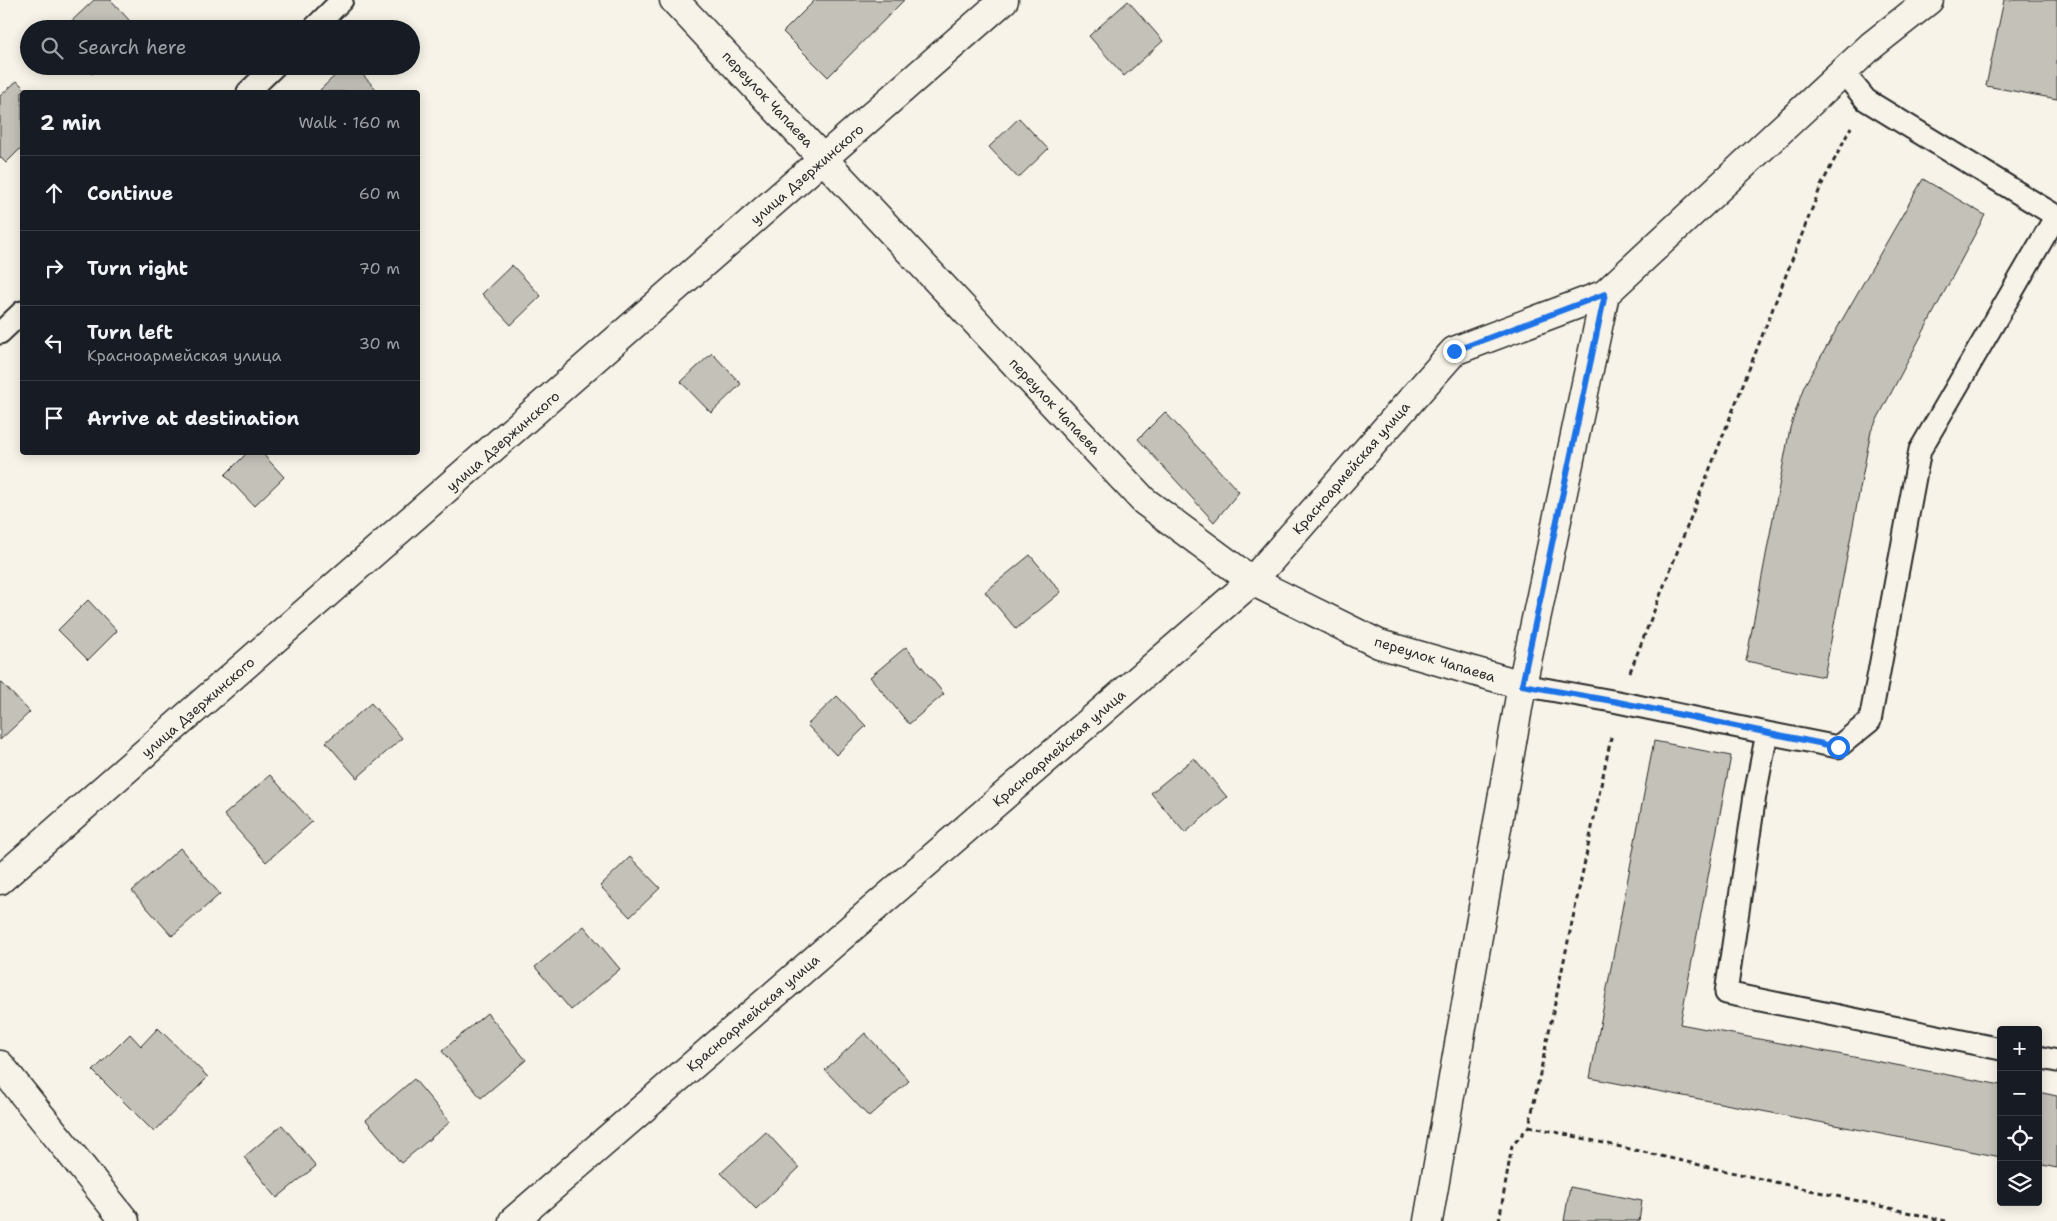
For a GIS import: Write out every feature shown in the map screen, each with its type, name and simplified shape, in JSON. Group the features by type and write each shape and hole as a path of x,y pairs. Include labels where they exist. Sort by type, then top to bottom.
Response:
{"street":[{"name":"переулок Чапаева","path":"674,0 1144,501 1252,581 1379,644 1522,685"},
{"name":"улица Дзержинского","path":"0,880 825,159 1004,0"},
{"path":"1428,1221 1522,685 1605,294 1871,46 1929,0"},
{"name":"Красноармейская улица","path":"513,1221 1252,581 1454,351 1605,294"},
{"path":"0,1065 125,1221"}],"lane":[{"path":"321,20 342,0"},
{"path":"1522,685 1618,702 1838,747 1870,721 1920,450 2056,216 1866,100 1843,72"},
{"path":"250,90 266,75"},
{"path":"0,333 20,314"},
{"path":"1767,733 1726,993 1997,1048"},
{"path":"2042,1058 2057,1061"}],"path":[{"path":"1499,1221 1512,1146 1529,1126 1618,702 1821,186 1866,100"},
{"path":"1529,1126 1946,1221"}],"building":[{"path":"94,0 111,0 129,20 73,20"},
{"path":"815,0 904,0 828,77 783,32"},
{"path":"2004,0 2057,0 2057,99 1986,86"},
{"path":"1128,1 1163,41 1124,76 1089,36"},
{"path":"336,75 363,75 377,90 320,90"},
{"path":"17,81 26,90 20,90 20,149 6,163 0,157 0,96"},
{"path":"1019,118 1048,149 1018,178 989,147"},
{"path":"1923,179 1985,215 1871,431 1824,677 1746,661 1790,428 1804,386"},
{"path":"512,265 541,296 511,325 482,294"},
{"path":"712,353 741,384 711,413 681,382"},
{"path":"1165,412 1239,492 1214,522 1138,439"},
{"path":"245,455 264,455 284,477 254,506 225,475"},
{"path":"1030,555 1061,592 1016,629 985,592"},
{"path":"88,600 117,631 88,660 58,630"},
{"path":"906,647 944,694 909,724 870,677"},
{"path":"0,681 30,712 0,740"},
{"path":"837,696 866,726 836,755 807,725"},
{"path":"371,703 402,738 357,778 326,742"},
{"path":"1654,741 1731,756 1680,1024 1997,1084 1997,1156 1590,1078"},
{"path":"1194,758 1227,797 1185,833 1151,793"},
{"path":"270,775 312,822 266,862 224,815"},
{"path":"180,848 220,894 172,936 132,891"},
{"path":"630,857 660,888 630,917 600,886"},
{"path":"584,926 620,969 571,1010 535,967"},
{"path":"487,1013 526,1060 481,1098 442,1051"},
{"path":"158,1028 208,1077 154,1132 93,1071 130,1034 141,1046"},
{"path":"865,1033 909,1081 869,1117 825,1070"},
{"path":"414,1079 450,1122 401,1163 366,1120"},
{"path":"2042,1093 2057,1096 2057,1168 2042,1165"},
{"path":"282,1125 316,1166 277,1198 244,1157"},
{"path":"766,1132 799,1168 756,1209 721,1173"},
{"path":"1570,1187 1642,1201 1639,1221 1564,1221"}],"route":[{"path":"1454,351 1605,294 1522,685 1618,702 1838,747"}]}
